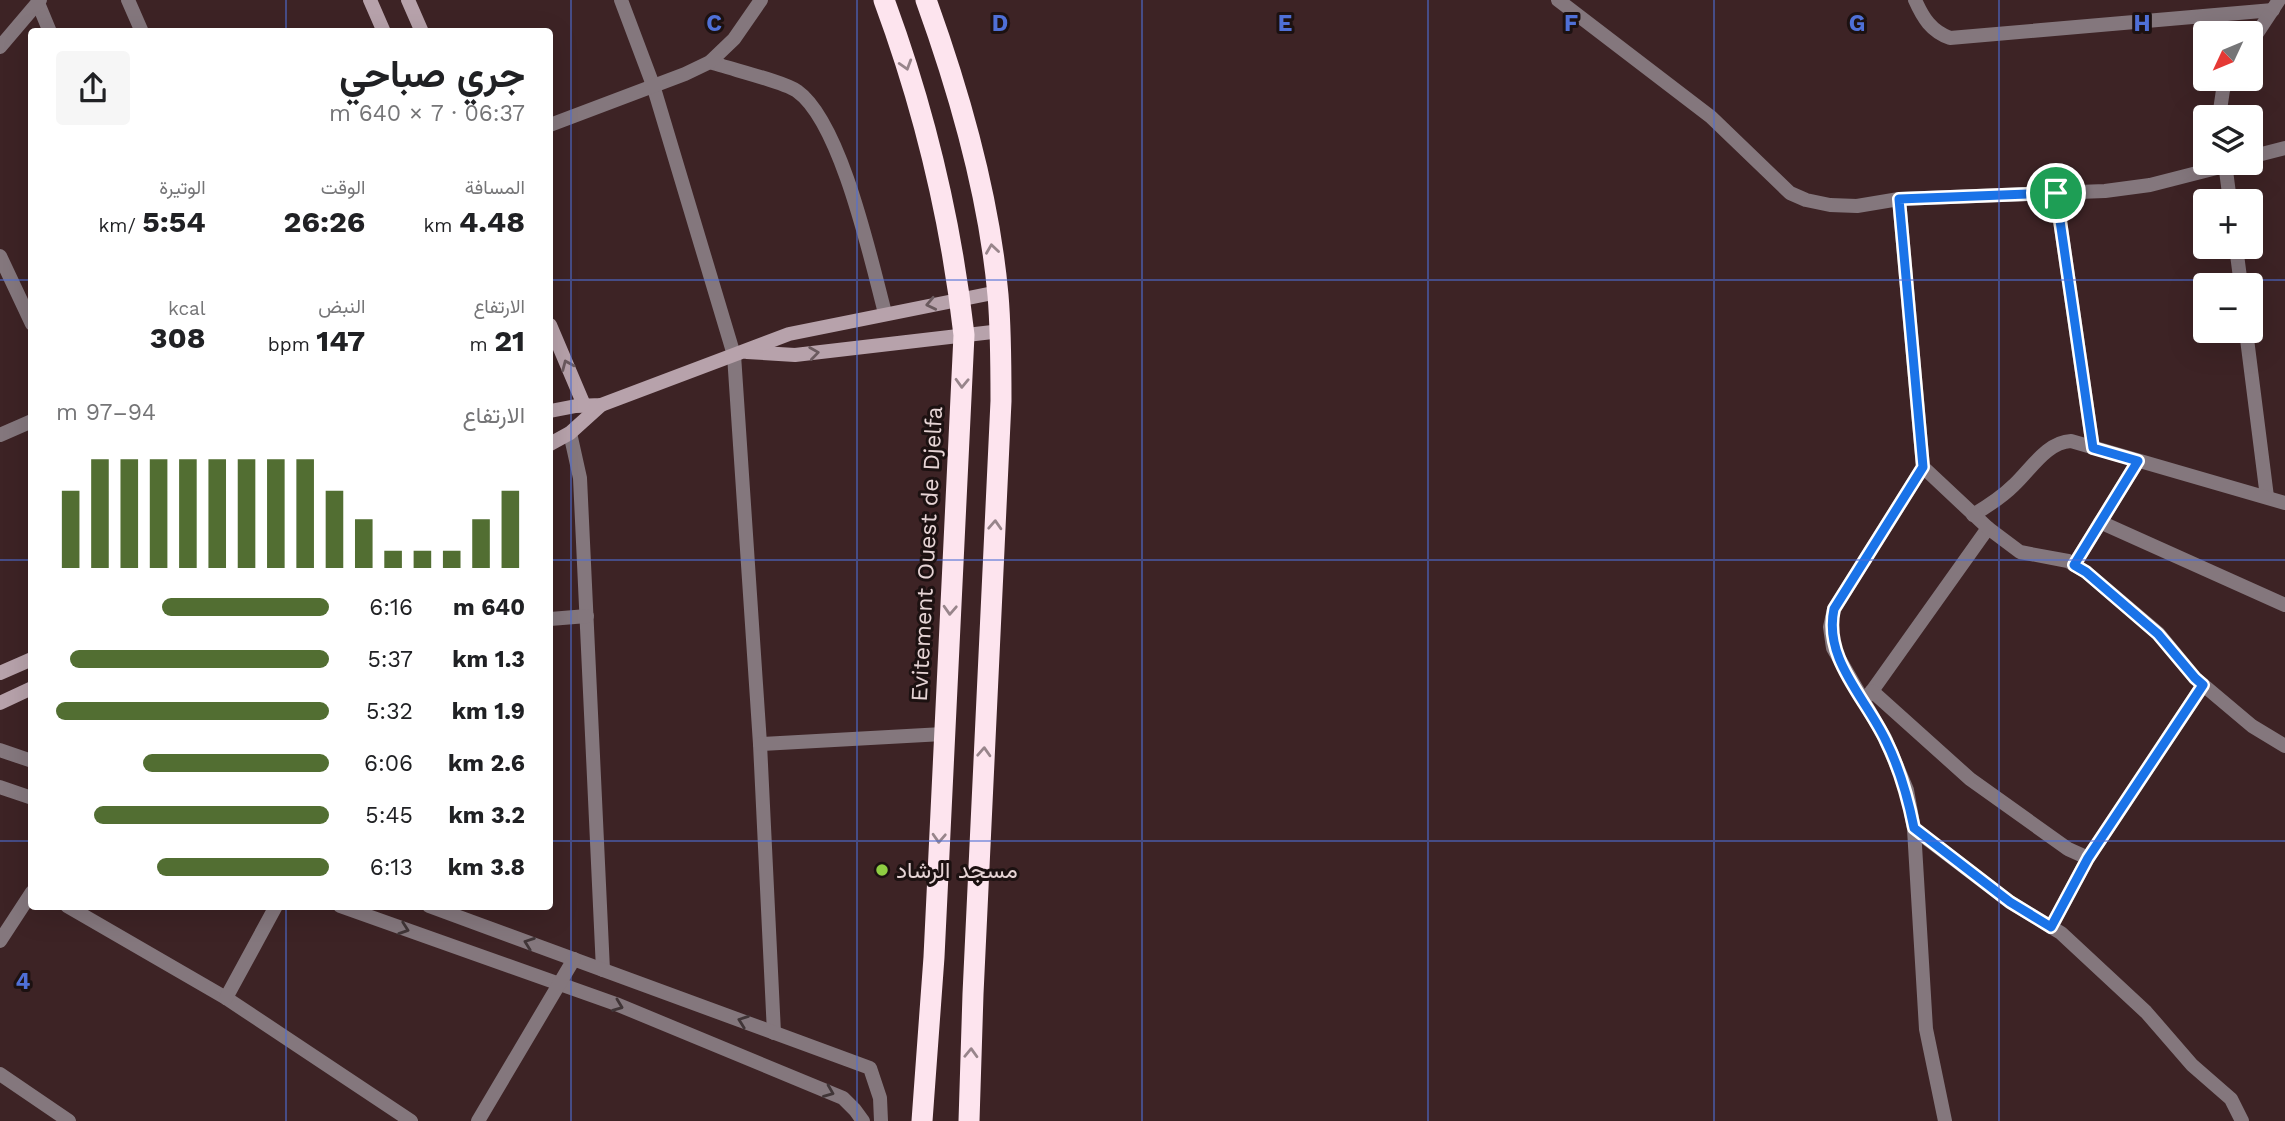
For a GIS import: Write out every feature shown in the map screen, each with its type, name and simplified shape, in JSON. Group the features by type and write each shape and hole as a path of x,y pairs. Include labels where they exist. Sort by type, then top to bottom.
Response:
{"highway":[{"name":"Evitement Ouest de Djelfa","path":"884,0 923,122 953,247 964,335 934,957 922,1121"},
{"path":"926,0 940,38 971,149 990,233 1001,331 1001,401 969,1121"}],"street":[{"path":"128,0 140,28"},
{"path":"370,0 382,28"},
{"path":"408,0 420,28"},
{"path":"621,0 653,85 740,353 774,1033"},
{"path":"553,124 710,62 734,39 761,0"},
{"path":"1558,0 1711,117 1790,192 1806,200 1830,205 1857,206 1899,199 2105,191 2150,185 2193,174"},
{"path":"1915,0 1923,18 1938,34 1950,38 2276,5"},
{"path":"0,47 39,2 49,28"},
{"path":"2263,24 2276,5"},
{"path":"710,62 795,89 812,104 850,185 886,313"},
{"path":"2263,154 2285,148"},
{"path":"2056,193 2093,448"},
{"path":"1899,199 1923,467 1834,609 1830,627 1833,648 1868,696 1907,790 1914,828 1926,1029 1945,1121"},
{"path":"0,256 5,279 28,316"},
{"path":"553,410 601,405 789,334 998,292"},
{"path":"740,353 795,355 1001,331"},
{"path":"553,332 584,405"},
{"path":"2248,343 2267,498"},
{"path":"553,442 570,433 601,405"},
{"path":"0,435 28,423"},
{"path":"570,433 580,478 603,970"},
{"path":"1973,514 2013,486 2061,441 2071,441 2285,503"},
{"path":"2074,565 2138,461"},
{"path":"1923,467 1988,528 2020,552 2068,561 2086,572 2158,634 2203,685 2252,726 2285,746"},
{"path":"2100,522 2285,605"},
{"path":"1868,696 1988,528"},
{"path":"553,618 587,617"},
{"path":"0,673 28,661"},
{"path":"2051,927 2088,858 2203,685"},
{"path":"0,703 28,690"},
{"path":"1868,696 1969,779 2068,849 2088,858"},
{"path":"760,744 943,733"},
{"path":"0,750 28,760"},
{"path":"0,787 28,797"},
{"path":"1914,828 2010,902 2061,933 2146,1012 2192,1065 2231,1099 2242,1121"},
{"path":"0,941 28,898"},
{"path":"74,910 226,998 411,1121"},
{"path":"226,998 274,910"},
{"path":"351,910 615,1004 843,1098 863,1121"},
{"path":"440,910 870,1068 880,1098 881,1121"},
{"path":"478,1121 574,960"},
{"path":"0,1074 69,1121"}],"place":[{"name":"مسجد الرشاد","path":"882,870"}],"route":[{"path":"2056,193 2093,448 2138,461 2074,565 2086,572 2158,634 2203,685 2088,858 2051,927 2010,902 1914,828 1907,790 1896,762 1833,648 1830,627 1834,609 1923,467 1899,199 2056,193"}]}
